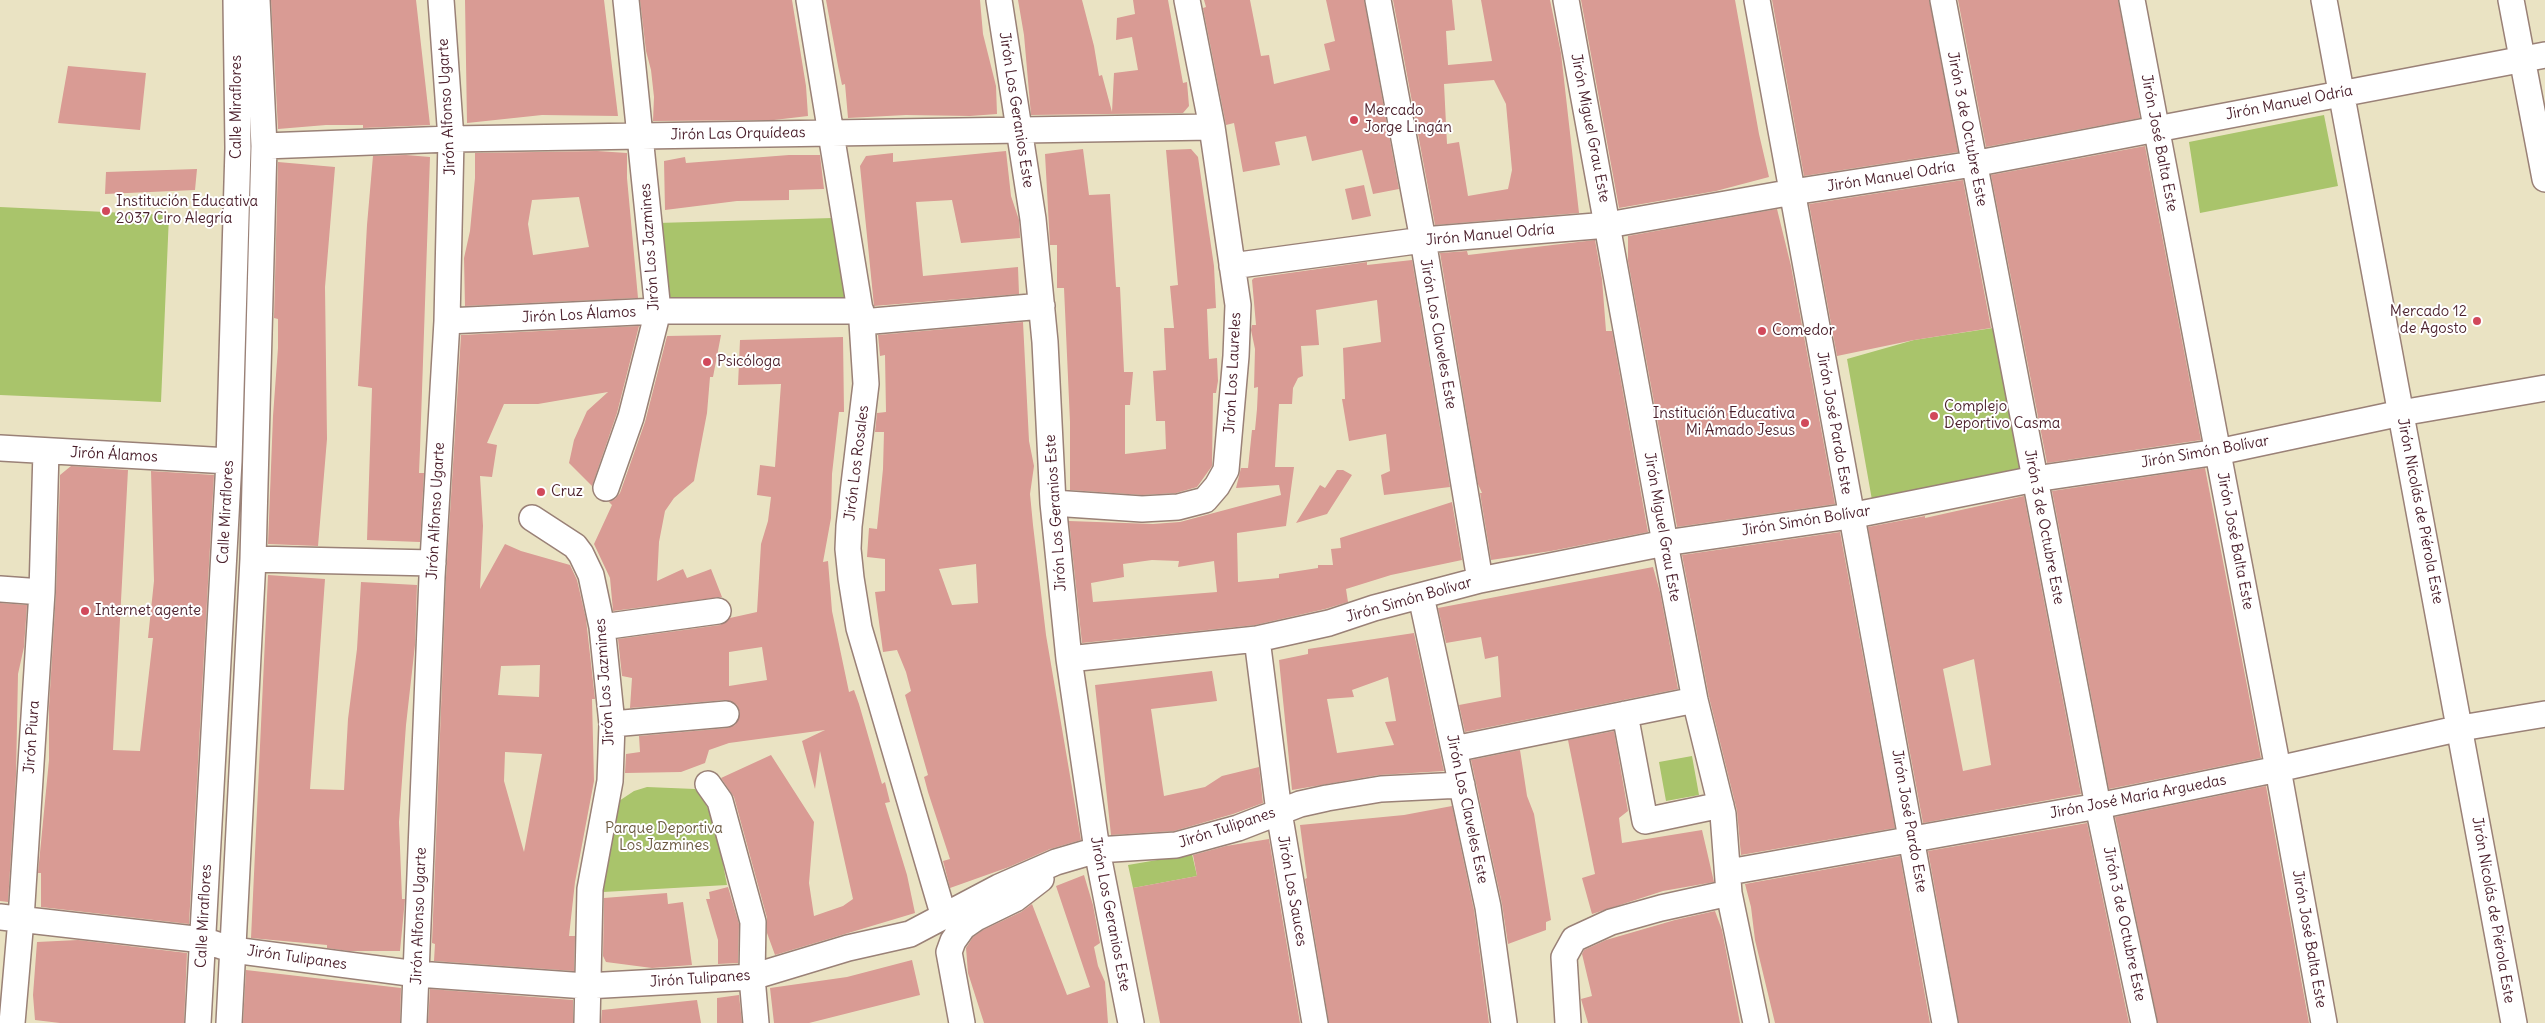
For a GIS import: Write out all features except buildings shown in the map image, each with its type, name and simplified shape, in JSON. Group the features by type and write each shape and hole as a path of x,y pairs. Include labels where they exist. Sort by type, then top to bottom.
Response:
{"street":[{"name":"Calle Miraflores","path":"198,1023 229,461 238,148 236,0"},
{"name":"Calle Miraflores","path":"229,1023 252,559 264,146 257,0"},
{"name":"Jirón Alfonso Ugarte","path":"414,1023 433,564 447,321 451,139 441,0"},
{"name":"Jirón Los Jazmines","path":"606,488 631,417 658,311 626,0"},
{"name":"Jirón Los Rosales","path":"809,0 862,317 866,384 849,526 848,549 858,628 944,917"},
{"name":"Jirón Los Geranios Este","path":"999,0 1034,219 1042,306 1053,503 1069,659 1097,850 1131,1023"},
{"name":"Jirón Los Laureles","path":"1053,503 1142,508 1178,507 1205,500 1217,486 1226,470 1236,356 1238,305 1212,127 1188,0"},
{"name":"Jirón Los Claveles Este","path":"1378,0 1422,240 1480,580"},
{"name":"Jirón Miguel Grau Este","path":"1566,0 1695,700 1721,805 1729,882 1756,1023"},
{"name":"Jirón José Pardo Este","path":"1757,0 1850,516 1912,837 1945,1023"},
{"name":"Jirón 3 de Octubre Este","path":"1943,0 1973,164 2098,806 2144,1023"},
{"name":"Jirón José Balta Este","path":"2132,0 2324,1023"},
{"name":"Jirón Nicolás de Piérola Este","path":"2324,0 2461,728 2514,1023"},
{"path":"2511,0 2534,58 2545,179"},
{"name":"Jirón Manuel Odría","path":"1232,266 1422,240 1608,225 1793,192 1973,164 2534,58"},
{"name":"Jirón Las Orquídeas","path":"264,146 451,139 1212,127"},
{"name":"Jirón Los Álamos","path":"447,321 658,311 862,317 1042,306"},
{"name":"Jirón Simón Bolívar","path":"1069,659 1257,639 1328,623 1480,580 1665,543 1850,516 2035,479 2218,452 2401,414 2545,388"},
{"name":"Jirón Álamos","path":"0,448 229,461"},
{"name":"Jirón Piura","path":"12,1023 10,918 42,592 46,451"},
{"name":"Jirón Los Jazmines","path":"532,518 575,546 581,554 591,575 602,627 612,724 610,781 590,889 586,986 587,1023"},
{"path":"252,559 433,564"},
{"path":"0,589 42,592"},
{"name":"Jirón Los Claveles Este","path":"1421,596 1488,907 1504,1023"},
{"path":"602,627 718,610"},
{"name":"Jirón Los Sauces","path":"1257,639 1279,812 1315,1023"},
{"path":"1454,749 1695,700"},
{"path":"612,724 726,714"},
{"path":"1625,714 1645,821 1721,805"},
{"name":"Jirón José María Arguedas","path":"1568,1023 1564,957 1574,939 1611,922 1662,908 1729,882 1912,837 2098,806 2278,770 2461,728 2545,714"},
{"path":"708,784 720,801 753,922 752,977 756,1023"},
{"name":"Jirón Tulipanes","path":"10,918 203,940 233,950 417,974 586,986 752,977 848,948 910,934 999,887 1056,862 1097,850 1176,845 1238,828 1300,804 1381,789 1462,784"},
{"path":"962,1023 949,952 956,934 976,918 1015,899 1031,888 1056,862"}],"green space":[{"path":"2324,115 2338,186 2200,213 2189,142"},
{"path":"0,207 169,215 161,402 0,395"},
{"path":"833,218 847,304 665,305 657,223"},
{"name":"Complejo Deportivo Casma","path":"1993,328 2022,472 1872,500 1847,359 1914,340"},
{"path":"1692,756 1699,795 1666,801 1659,762"},
{"name":"Parque Deportiva Los Jazmines","path":"647,787 695,789 703,798 716,827 727,885 603,892 619,801 634,791"},
{"path":"1192,854 1197,876 1133,888 1128,865"}],"place":[{"name":"Mercado Jorge Lingán","path":"1354,120"},
{"name":"Institución Educativa 2037 Ciro Alegría","path":"106,211"},
{"name":"Mercado 12 de Agosto","path":"2477,321"},
{"name":"Comedor","path":"1762,331"},
{"name":"Psicóloga","path":"707,362"},
{"name":"Complejo Deportivo Casma","path":"1934,416"},
{"name":"Institución Educativa Mi Amado Jesus","path":"1805,423"},
{"name":"Cruz","path":"541,492"},
{"name":"Internet agente","path":"85,611"}]}
